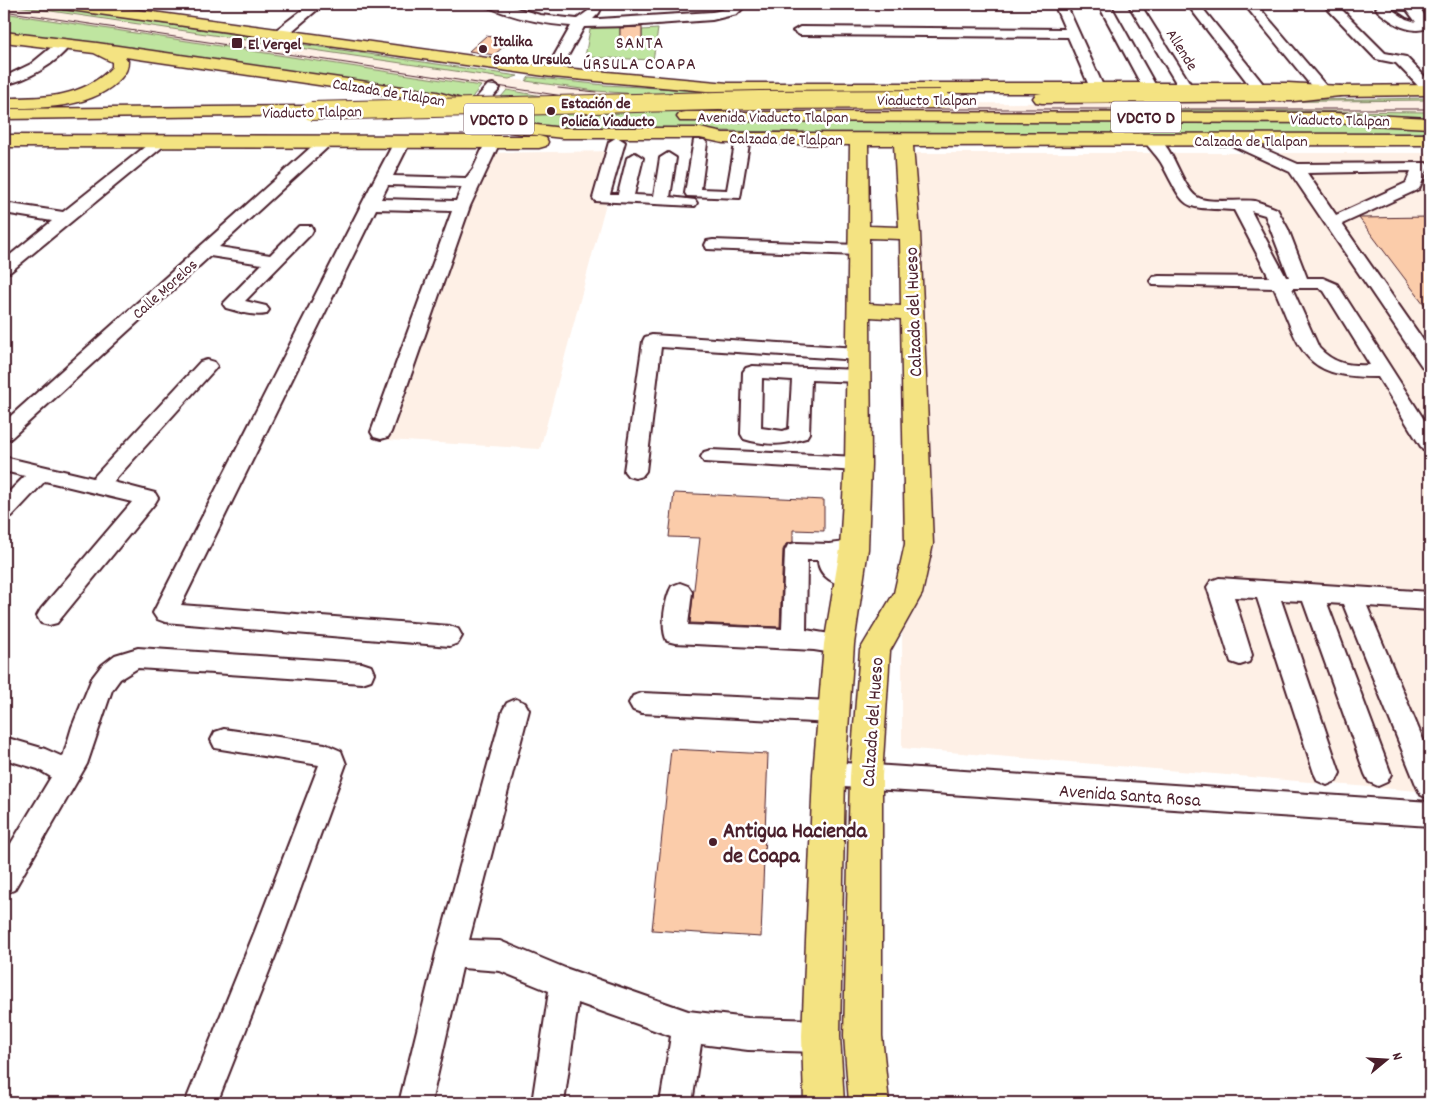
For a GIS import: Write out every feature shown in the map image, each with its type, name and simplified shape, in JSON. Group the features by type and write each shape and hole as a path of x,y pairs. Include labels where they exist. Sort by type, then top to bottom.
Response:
{"main road":[{"path":"63,4 552,72 728,88 1259,88 1340,91 1430,90"},
{"name":"Calzada de Tlalpan","path":"4,37 97,48 437,97 475,108 515,128 563,133 700,133 723,138 902,140 1232,140 1428,134"},
{"path":"4,103 44,103 88,92 104,83 114,76 120,68 120,61 112,54 97,48"},
{"name":"Viaducto Tlalpan","path":"4,122 311,116 759,100 1294,96 1340,91"},
{"name":"Viaducto Tlalpan","path":"4,114 686,117"},
{"name":"Viaducto Tlalpan","path":"861,116 1333,118 1428,134"},
{"name":"Avenida Viaducto Tlalpan","path":"686,117 861,116"},
{"name":"Viaducto Tlalpan","path":"4,141 699,143 723,138"},
{"name":"Calzada del Hueso","path":"824,1103 821,1036 832,712 839,644 850,579 842,551 858,464 859,139"},
{"name":"Calzada del Hueso","path":"870,1103 862,1036 866,776 875,650 908,594 919,544 910,233 902,140"},
{"path":"858,241 910,233"},
{"path":"858,310 912,313"}],"street":[{"path":"280,33 318,4"},
{"path":"492,4 508,13 579,23 712,16 730,13 739,9 741,4"},
{"path":"552,72 579,23 593,13 597,4"},
{"path":"1060,4 1097,88"},
{"path":"1104,4 1150,88"},
{"name":"Allende","path":"1134,4 1186,88"},
{"path":"1193,4 1259,88"},
{"path":"1250,4 1322,90"},
{"path":"1328,4 1381,56 1401,60 1430,90"},
{"path":"800,31 1073,33"},
{"path":"4,81 20,76 46,62 64,44"},
{"path":"475,108 494,88"},
{"path":"1334,222 1414,186 1421,166 1428,134"},
{"path":"699,143 693,193 734,195 743,138"},
{"path":"1152,140 1169,162 1180,189 1189,200 1196,203 1254,206 1271,212 1289,248 1290,259 1300,282"},
{"path":"1232,140 1296,168 1421,166"},
{"path":"4,268 161,141"},
{"path":"402,142 165,613 450,636"},
{"path":"381,432 462,206 472,180 480,171 485,142"},
{"path":"618,142 601,198 689,203"},
{"name":"Calle Morelos","path":"4,433 324,143"},
{"path":"625,199 635,158"},
{"path":"661,201 668,158"},
{"path":"1296,168 1430,364"},
{"path":"382,180 472,180"},
{"path":"371,204 462,206"},
{"path":"1240,205 1280,282 1312,350 1319,360 1329,367 1342,370 1383,371"},
{"path":"4,208 67,218"},
{"path":"245,326 260,310 232,304 305,230"},
{"path":"713,246 858,241"},
{"path":"207,250 274,261"},
{"path":"1160,281 1323,283 1330,288 1430,445"},
{"path":"635,471 652,341 858,365"},
{"path":"802,375 858,365"},
{"path":"98,486 207,366"},
{"path":"711,458 858,464"},
{"path":"4,464 146,498 49,616"},
{"path":"4,510 41,473"},
{"path":"794,639 796,551 842,551"},
{"path":"1240,655 1219,587 1430,601"},
{"path":"1266,590 1327,773"},
{"path":"680,592 675,634 794,639 839,644"},
{"path":"1312,593 1378,774"},
{"path":"1351,595 1430,787"},
{"path":"4,880 78,756 85,727 101,685 111,672 124,662 138,658 362,673"},
{"path":"642,703 832,712"},
{"path":"415,1103 451,953 516,710"},
{"path":"201,1103 270,932 333,764 332,759 326,755 224,740"},
{"path":"4,748 45,760 68,774"},
{"name":"Avenida Santa Rosa","path":"829,774 1430,814"},
{"path":"451,953 500,956 565,983 688,1027 748,1034 821,1036"},
{"path":"548,1103 565,983"},
{"path":"676,1103 688,1027"}],"shaded area":[{"path":"4,4 552,85 887,104 1430,100 1430,112 912,113 684,110 553,97 86,27 4,13"},
{"path":"620,151 540,449 387,440 488,153"},
{"path":"903,153 1430,153 1430,792 902,748"}],"green space":[{"path":"4,4 28,4 518,76 509,79"},
{"path":"4,13 481,86 473,96 472,103 438,93 4,33"},
{"path":"620,23 620,46 642,46 642,30 658,29 653,60 585,57 591,24"},
{"path":"529,77 604,85 749,93 723,100 596,91 526,81"},
{"path":"507,90 553,98 688,110 687,121 1322,122 1430,127 1430,133 996,135 549,128 517,122 524,108 494,105"},
{"path":"1430,98 1430,100 1131,103"},
{"path":"1209,110 1430,112 1430,119 1350,114 912,113"}],"building":[{"path":"642,27 642,46 620,46 620,28"},
{"path":"486,36 511,40 494,55 469,51"},
{"path":"1430,217 1430,312 1359,218"},
{"path":"674,493 824,500 824,531 793,530 793,542 786,544 783,550 780,627 690,623 700,538 669,537"},
{"name":"Antigua Hacienda de Coapa","path":"671,749 768,754 761,937 652,930"}],"tram line":[{"path":"4,11 563,96 697,109 1430,109"},
{"path":"558,88 596,92"},
{"path":"648,97 723,103"}],"place":[{"name":"El Vergel","path":"237,43"},
{"name":"Italika Santa Ursula","path":"483,49"},
{"name":"Estación de Policía Viaducto","path":"551,111"},
{"name":"Antigua Hacienda de Coapa","path":"713,842"}],"district":[{"name":"SANTA ÚRSULA COAPA","path":"640,52"}]}
